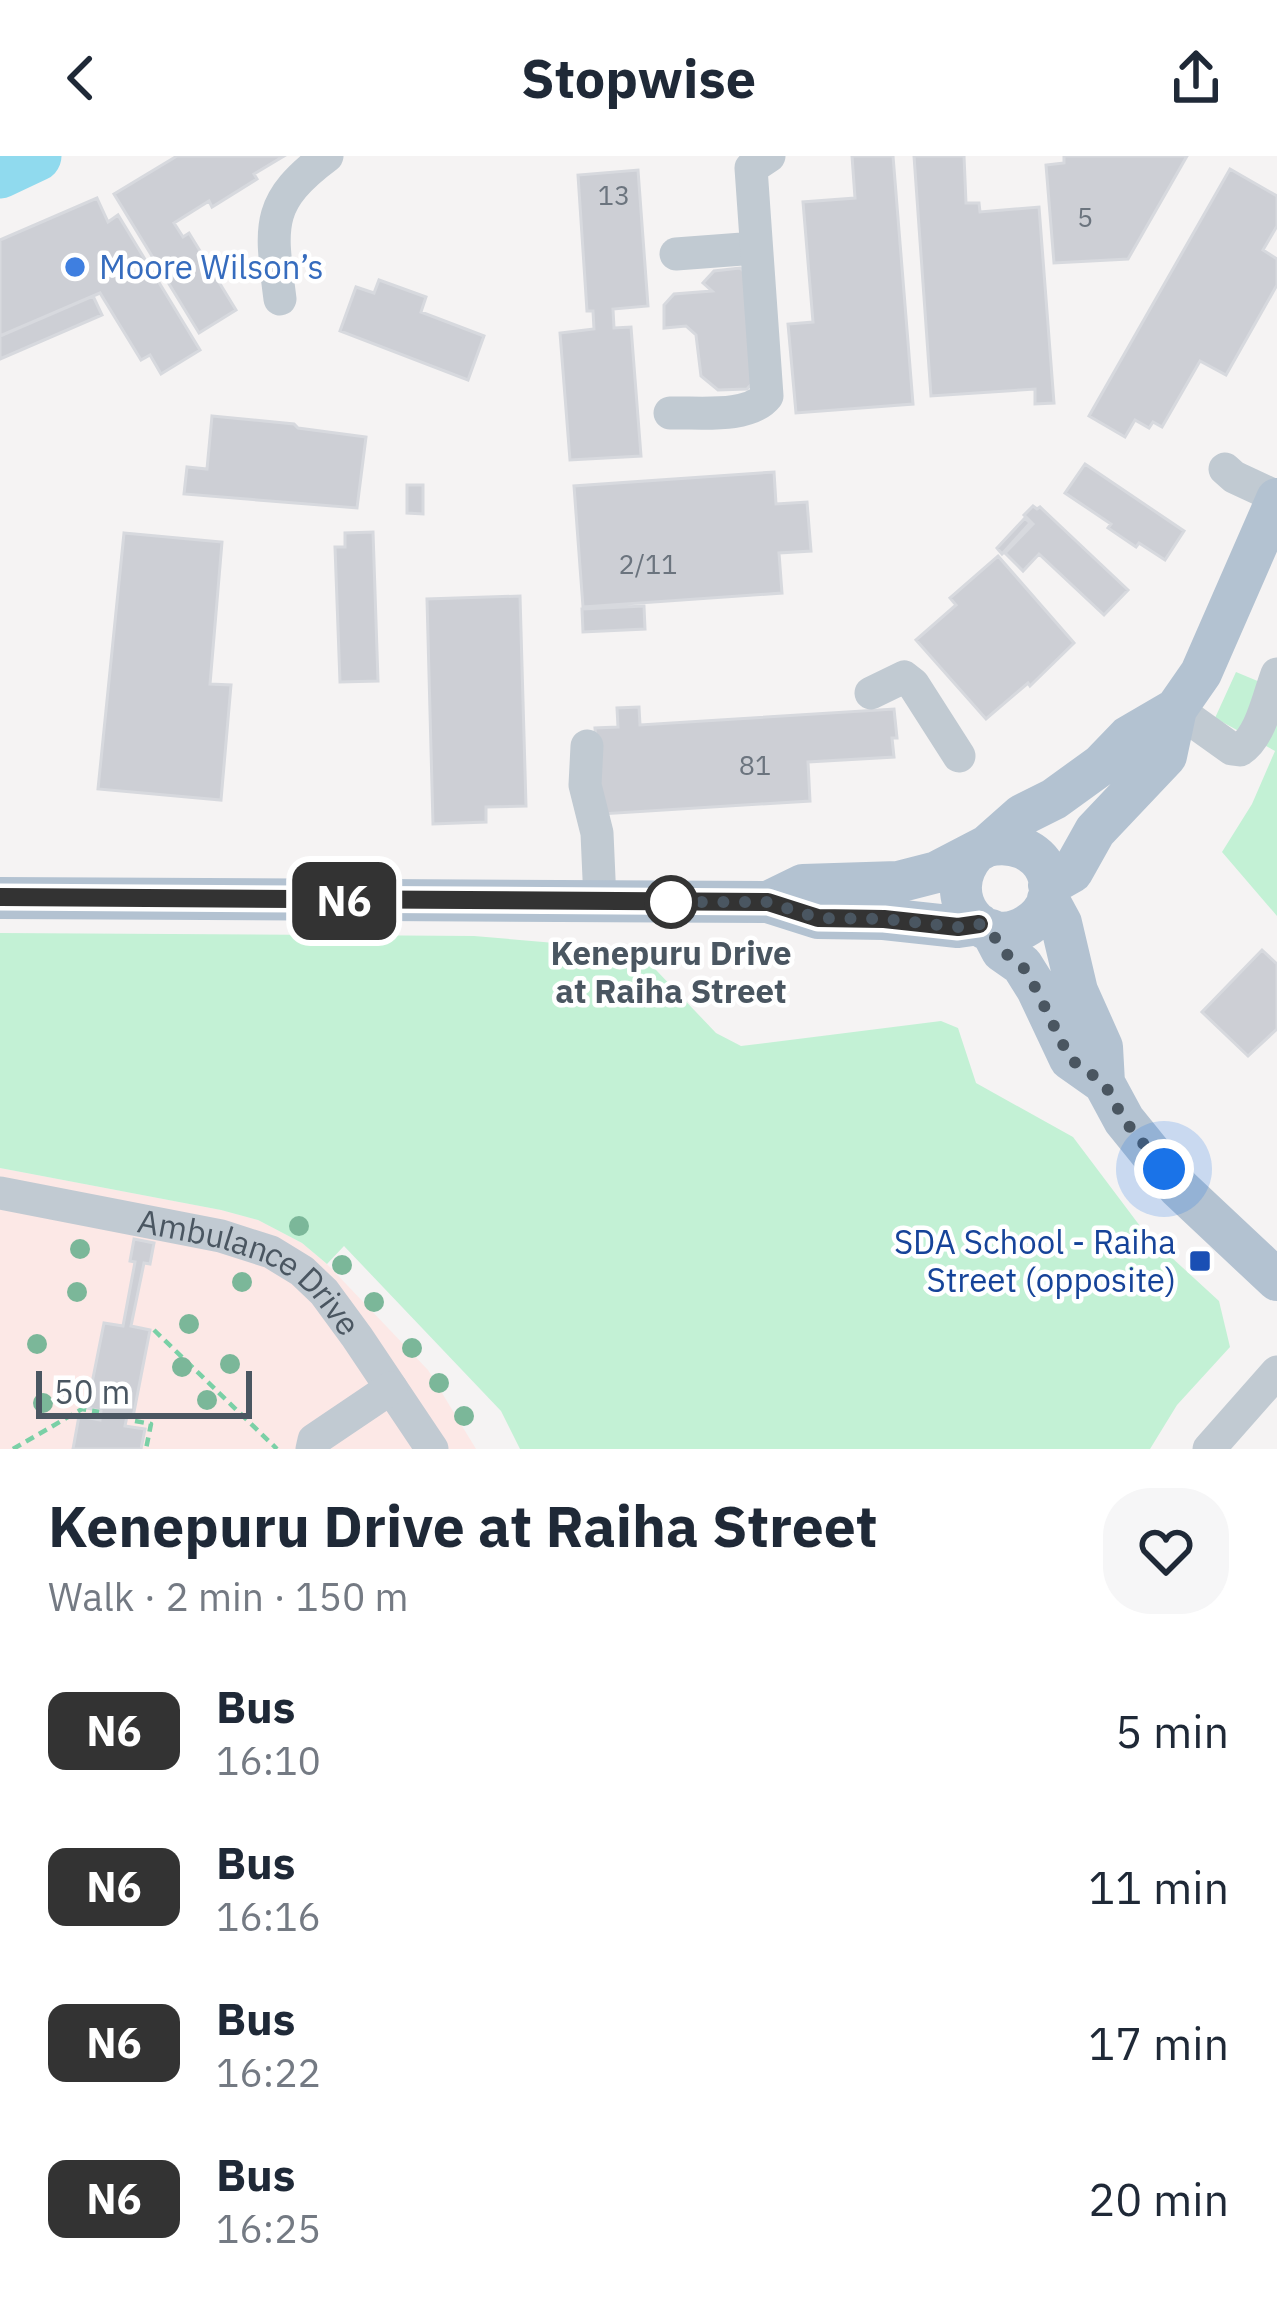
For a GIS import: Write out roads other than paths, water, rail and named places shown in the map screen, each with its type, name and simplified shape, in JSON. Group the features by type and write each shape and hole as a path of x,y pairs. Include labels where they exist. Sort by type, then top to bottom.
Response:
{"main road":[{"path":"0,898 768,902 818,918 884,919 1005,932 1019,929 1042,912 1049,892 1072,872 1095,831 1166,756 1176,709 1201,673 1277,498"},
{"path":"1104,1083 1070,1059 1022,965 1002,951 962,904 961,877 966,864 1022,815 1054,800 1101,765 1128,736 1176,709"},
{"path":"768,902 803,886 898,882 937,872 1001,842 1028,849 1046,872 1077,992 1102,1047 1104,1083 1124,1120 1179,1188 1277,1280"}],"street":[{"path":"280,299 273,243 280,202 298,178 327,156"},
{"path":"670,412 746,410 767,396 751,168 769,156"},
{"path":"676,254 756,248"},
{"path":"1225,469 1277,498"},
{"path":"1176,709 1240,750 1249,744 1277,674"},
{"path":"871,693 904,677 959,757"},
{"path":"586,746 585,785 597,833 600,901"},
{"name":"Ambulance Drive","path":"0,1193 221,1236 271,1252 324,1292 432,1449"},
{"path":"1209,1449 1277,1372"},
{"path":"312,1449 314,1440 391,1388"}],"waterway":[{"path":"0,173 36,156"}],"place":[{"name":"Moore Wilson’s","path":"75,267"},
{"name":"Kenepuru Drive at Raiha Street","path":"671,902"},
{"name":"SDA School - Raiha Street (opposite)","path":"1200,1261"}]}
